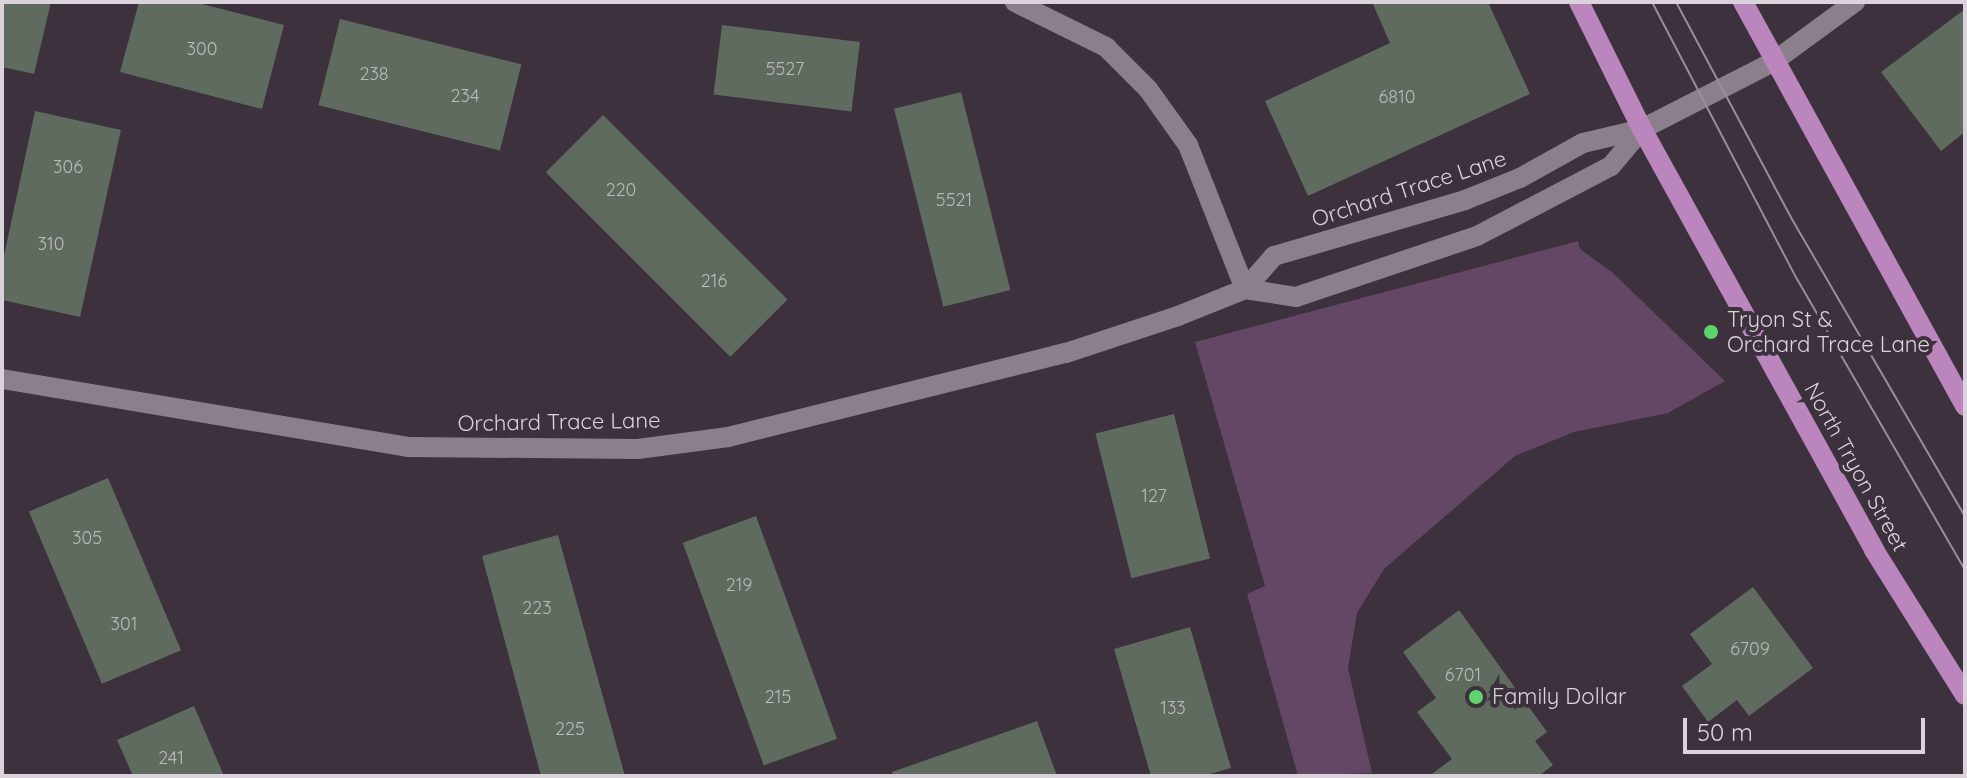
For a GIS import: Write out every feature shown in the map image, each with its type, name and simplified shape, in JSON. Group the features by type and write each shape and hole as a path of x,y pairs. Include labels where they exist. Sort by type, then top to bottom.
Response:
{"main road":[{"name":"North Tryon Street","path":"1579,2 1642,129 1874,550 1965,695"},
{"path":"1743,2 1773,62 1965,406"}],"street":[{"path":"1015,2 1106,47 1148,89 1188,145 1245,289"},
{"name":"Orchard Trace Lane","path":"1245,289 1274,256 1465,200 1520,178 1583,143 1642,129 1773,62 1855,2"},
{"name":"Orchard Trace Lane","path":"2,379 409,447 638,449 758,431 1066,353 1245,289 1296,297 1477,236 1611,166 1642,129"}],"shaded area":[{"path":"1578,241 1580,249 1613,273 1725,381 1668,413 1574,432 1515,456 1384,569 1357,613 1348,668 1372,773 1298,776 1247,594 1265,586 1195,342"}],"building":[{"path":"2,2 51,2 34,74 2,67"},
{"path":"139,2 194,2 284,25 262,109 120,72"},
{"path":"1372,2 1488,2 1530,94 1308,196 1265,101 1390,43"},
{"path":"1965,9 1965,132 1941,151 1881,72"},
{"path":"340,19 521,64 500,151 318,105"},
{"path":"722,25 860,42 851,111 713,94"},
{"path":"961,92 1010,290 943,307 894,109"},
{"path":"35,111 121,130 80,317 2,300 2,265"},
{"path":"603,115 788,300 730,357 546,172"},
{"path":"1174,414 1210,559 1131,578 1095,434"},
{"path":"108,478 181,650 102,684 29,512"},
{"path":"756,516 837,739 764,765 683,543"},
{"path":"558,535 625,776 541,776 482,556"},
{"path":"1753,587 1813,668 1749,716 1737,700 1708,722 1682,686 1712,664 1690,634"},
{"path":"1459,610 1547,732 1535,741 1553,765 1539,776 1429,776 1452,759 1417,712 1436,698 1403,652"},
{"path":"1190,627 1231,768 1203,776 1151,776 1114,649"},
{"path":"194,706 224,776 133,776 117,740"},
{"path":"1037,721 1057,776 892,776 892,772"}],"tram line":[{"path":"1652,2 1797,279 1965,570"},
{"path":"1676,2 1793,221 1965,516"}],"place":[{"name":"Tryon St & Orchard Trace Lane","path":"1711,332"},
{"name":"Family Dollar","path":"1476,697"}]}
